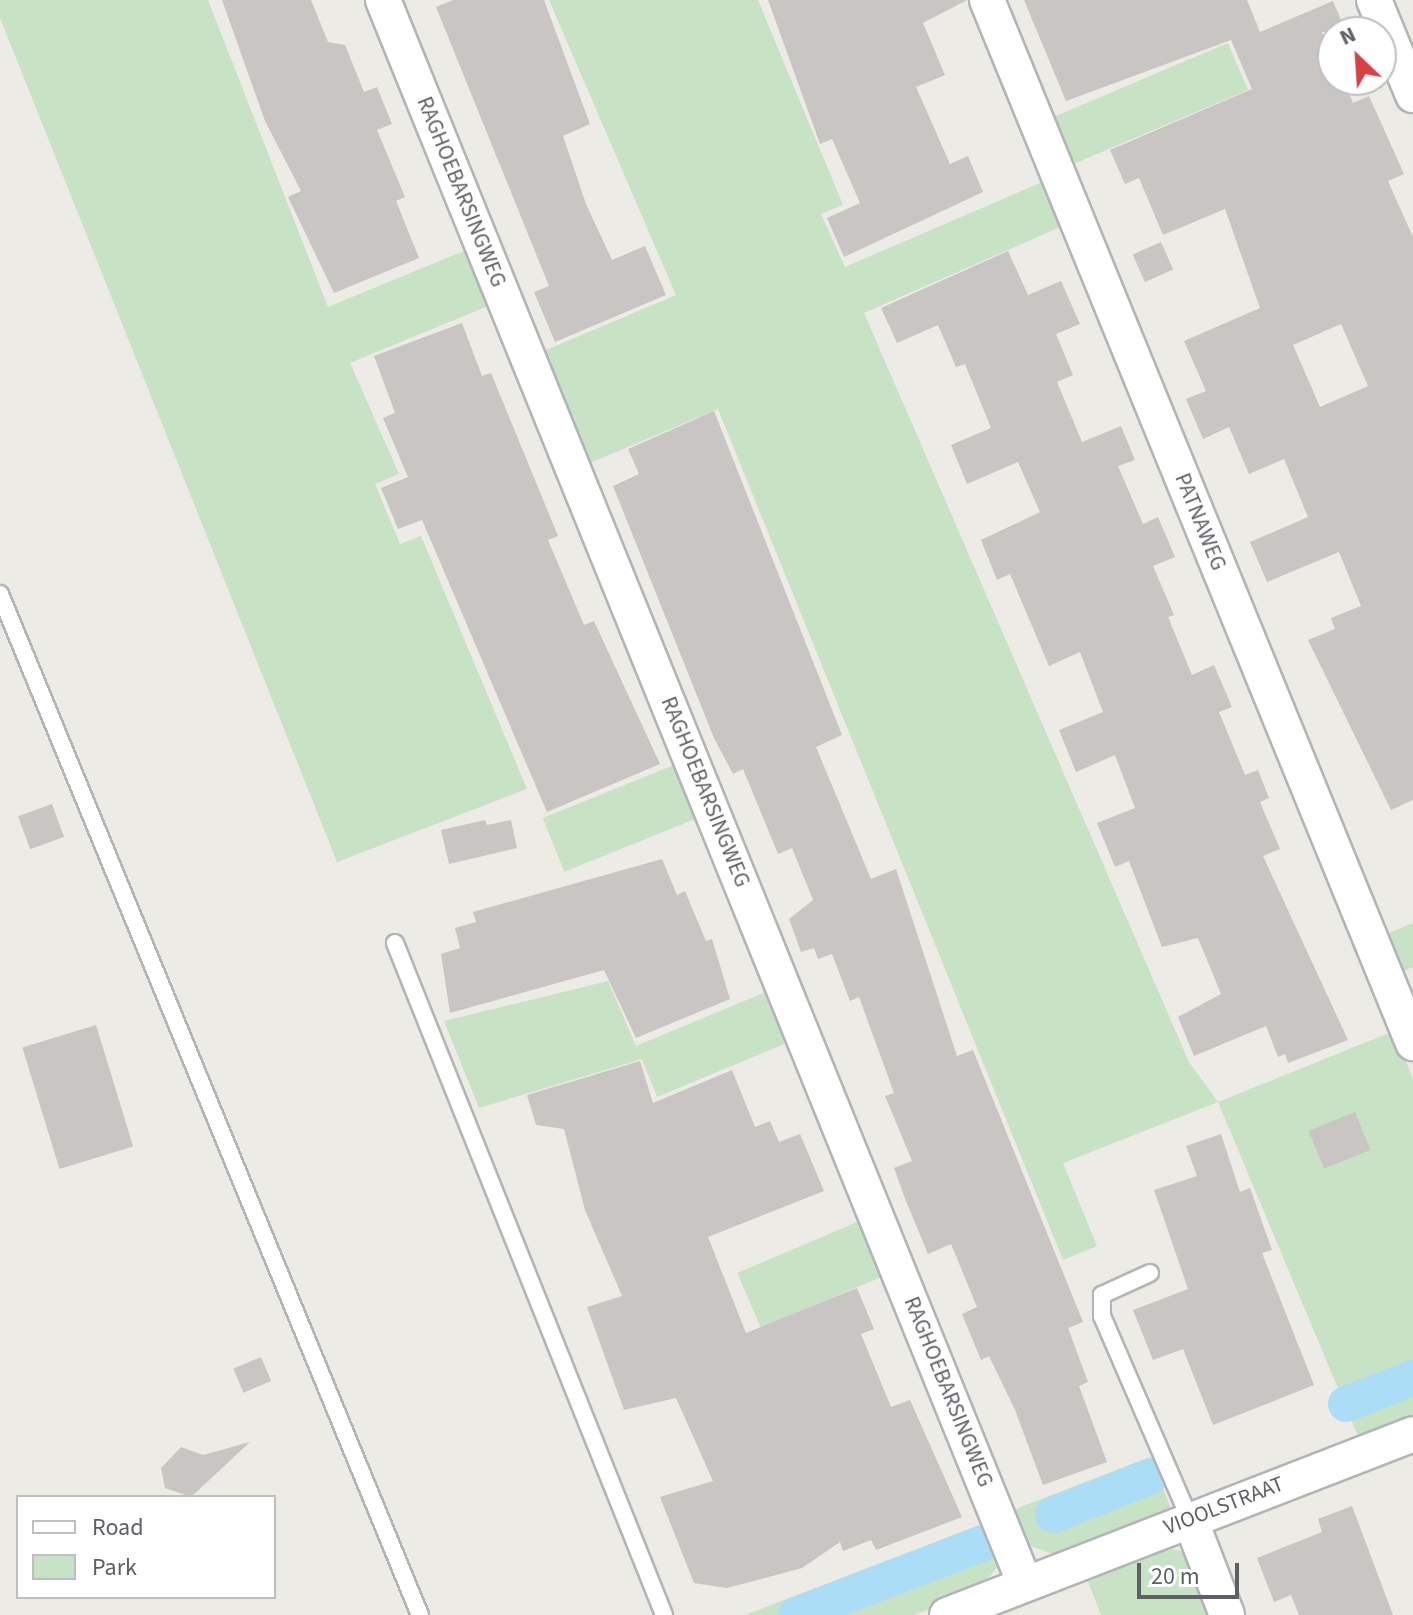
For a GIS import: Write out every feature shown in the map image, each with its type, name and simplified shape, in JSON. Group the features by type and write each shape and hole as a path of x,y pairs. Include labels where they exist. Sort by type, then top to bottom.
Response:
{"street":[{"name":"RAGHOEBARSINGWEG","path":"383,0 1025,1584"},
{"name":"PATNAWEG","path":"987,0 1413,1043"},
{"path":"1374,0 1413,95"},
{"name":"VIOOLSTRAAT","path":"947,1615 1413,1434"},
{"path":"1190,1519 1227,1615"}],"lane":[{"path":"0,594 420,1615"},
{"path":"395,943 664,1615"},
{"path":"1150,1273 1102,1295 1102,1316 1190,1519"}],"green space":[{"path":"0,0 208,0 328,307 471,248 493,304 350,363 399,474 375,484 400,544 421,536 527,789 337,862 0,18"},
{"path":"549,0 758,0 843,205 821,214 845,267 1047,180 1065,225 864,313 1189,1062 1218,1102 1063,1163 1097,1246 1063,1260 718,409 585,465 539,353 676,295"},
{"path":"1228,43 1248,90 1066,167 1046,120"},
{"path":"679,763 701,817 564,872 543,818"},
{"path":"1413,923 1413,967 1396,974 1381,936"},
{"path":"608,981 636,1046 773,989 794,1040 657,1097 642,1059 479,1108 444,1021"},
{"path":"1394,1031 1413,1079 1413,1415 1358,1436 1218,1102"},
{"path":"869,1217 892,1272 761,1328 737,1273"},
{"path":"1150,1457 1172,1511 1058,1556 1023,1543 1010,1511"},
{"path":"987,1522 999,1565 978,1591 914,1615 745,1615"},
{"path":"1164,1548 1187,1552 1214,1615 1101,1615 1087,1579"}],"building":[{"path":"222,0 311,0 328,42 345,45 364,92 377,87 392,124 377,130 405,197 396,201 419,258 334,293 288,197 301,191 265,121"},
{"path":"453,0 544,0 590,124 563,136 586,204 612,260 645,246 666,295 555,342 534,292 549,286 436,7"},
{"path":"768,0 967,0 923,23 945,75 916,87 950,164 968,156 983,192 844,257 827,218 860,203 832,139 820,144"},
{"path":"1024,0 1247,0 1260,32 1333,1 1339,16 1317,16 1317,96 1350,96 1353,103 1369,96 1404,174 1388,181 1413,237 1413,800 1391,810 1308,640 1335,629 1331,618 1361,606 1339,552 1267,582 1250,542 1308,517 1284,459 1249,474 1229,427 1203,439 1186,399 1206,391 1184,341 1260,308 1225,209 1163,235 1139,178 1125,184 1110,150 1252,89 1231,40 1066,101","holes":["1341,324 1368,386 1320,407 1293,345"]},
{"path":"1161,242 1173,269 1145,282 1133,255"},
{"path":"1008,251 1028,295 1061,281 1080,324 1056,334 1073,375 1057,382 1082,442 1121,426 1135,460 1118,466 1143,524 1158,517 1175,557 1153,566 1174,615 1168,617 1192,675 1214,665 1232,707 1219,712 1245,775 1258,770 1269,798 1260,802 1280,849 1263,856 1348,1040 1288,1063 1285,1054 1278,1057 1266,1026 1194,1056 1178,1017 1221,994 1198,938 1162,947 1129,861 1115,867 1097,823 1135,808 1115,755 1076,772 1059,730 1103,712 1080,652 1049,666 1010,574 997,580 981,540 1040,512 1018,462 967,484 951,445 991,428 965,364 956,367 938,325 897,343 881,308"},
{"path":"462,323 482,376 491,373 558,536 548,540 584,625 594,621 660,764 547,812 422,520 398,529 381,488 408,477 383,418 395,413 374,356"},
{"path":"714,411 842,735 816,747 871,879 896,869 957,1056 973,1050 1083,1322 1068,1328 1088,1382 1079,1386 1107,1462 1043,1485 1015,1410 989,1356 981,1360 962,1314 977,1307 951,1244 928,1254 906,1201 894,1168 912,1161 885,1096 894,1093 859,997 850,1001 832,954 818,959 814,948 801,952 789,919 813,900 792,848 778,854 743,769 733,774 714,738 613,486 639,474 628,449"},
{"path":"52,804 64,837 30,849 18,816"},
{"path":"485,820 487,825 511,820 517,848 449,864 441,830"},
{"path":"662,859 677,895 685,891 706,941 712,939 730,999 636,1038 604,970 450,1013 441,954 460,948 455,928 476,922 473,912"},
{"path":"96,1025 133,1146 59,1169 22,1048"},
{"path":"640,1061 653,1103 732,1070 755,1127 770,1121 779,1142 800,1134 824,1191 708,1237 746,1333 857,1288 874,1329 861,1334 891,1407 910,1400 962,1517 876,1550 871,1540 843,1551 840,1542 802,1568 727,1588 694,1583 660,1497 713,1481 676,1398 624,1410 587,1307 622,1296 585,1210 564,1129 536,1125 527,1095"},
{"path":"1355,1112 1370,1150 1324,1169 1309,1131"},
{"path":"1221,1134 1240,1192 1250,1188 1272,1250 1262,1253 1314,1385 1213,1425 1183,1349 1153,1360 1133,1310 1188,1289 1154,1190 1197,1176 1186,1146"},
{"path":"261,1357 271,1381 244,1393 233,1369"},
{"path":"250,1442 193,1495 165,1488 161,1468 181,1447 203,1455"},
{"path":"1352,1506 1393,1615 1299,1615 1291,1595 1274,1602 1257,1558 1322,1532 1318,1519"}],"waterway":[{"path":"1346,1404 1413,1378"},
{"path":"1053,1515 1151,1476"},
{"path":"796,1615 984,1543"}]}
